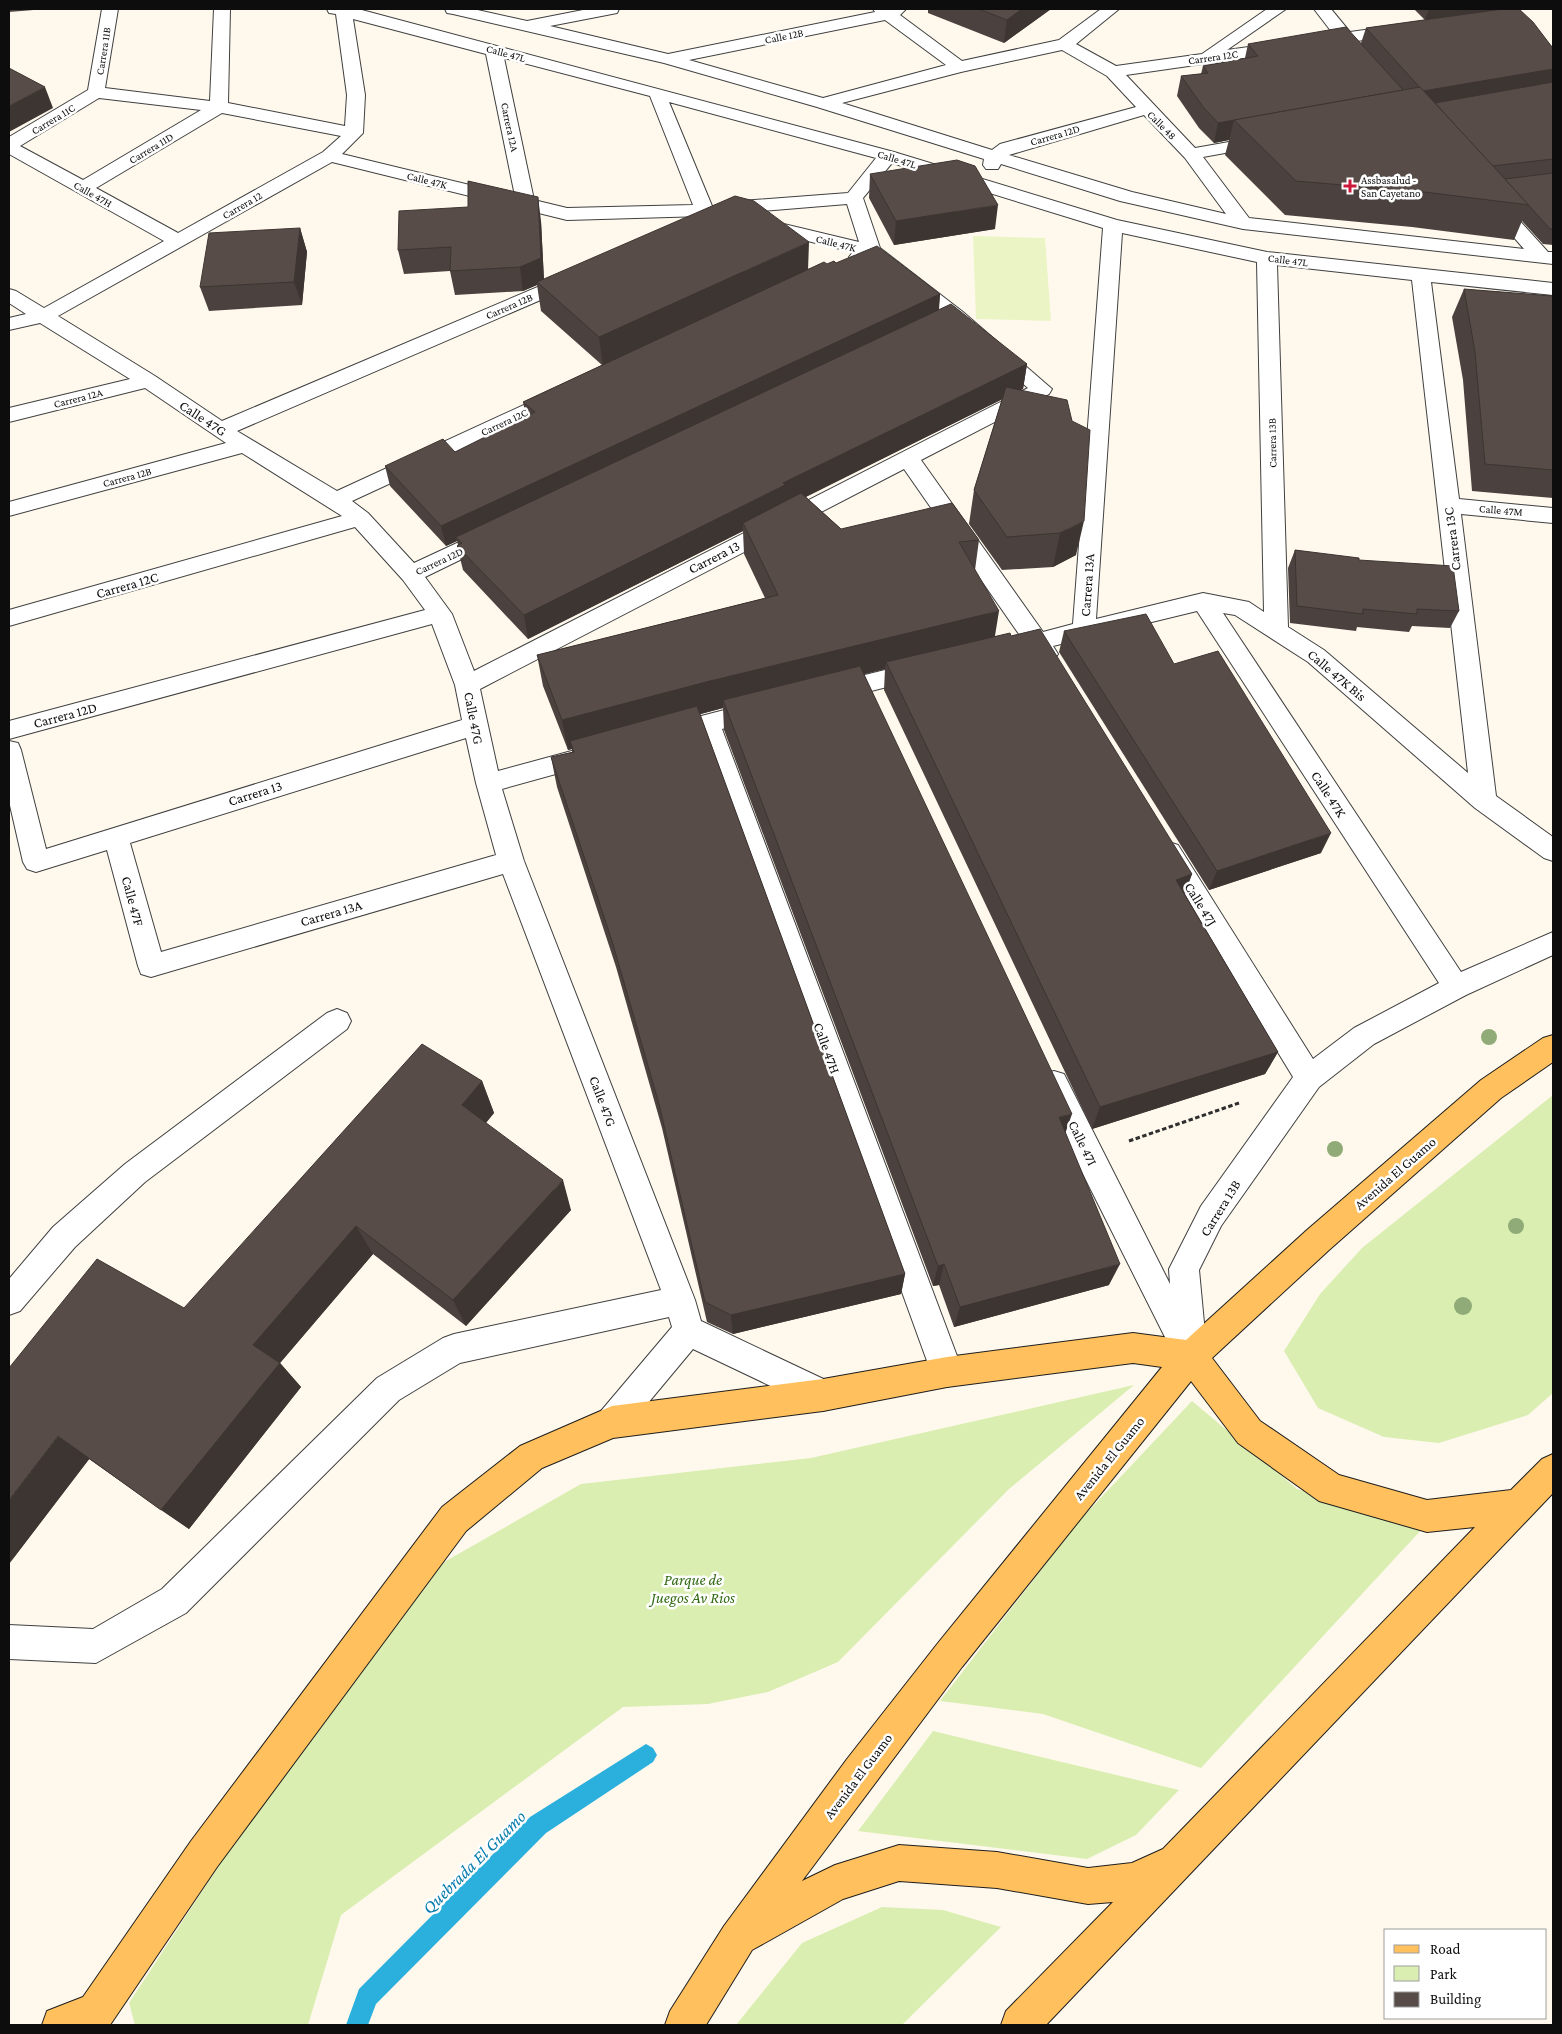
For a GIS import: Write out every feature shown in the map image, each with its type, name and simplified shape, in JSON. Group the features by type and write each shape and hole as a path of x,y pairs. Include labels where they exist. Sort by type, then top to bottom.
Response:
{"main road":[{"name":"Avenida El Guamo","path":"684,2025 737,1939 860,1772 950,1655 1191,1356 1318,1240 1490,1089 1553,1047"},
{"path":"61,2025 96,2011 204,1854 454,1519 530,1456 612,1422 823,1395 947,1372 1133,1348 1191,1356 1249,1432 1331,1489 1427,1516 1519,1506"},
{"name":"Avenida El Guamo","path":"737,1939 835,1882 899,1863 998,1870 1088,1886 1133,1881 1176,1862 1553,1470"},
{"path":"1020,2025 1176,1862"}],"street":[{"name":"Carrera 11B","path":"96,92 110,9"},
{"path":"219,107 222,9"},
{"path":"453,9 668,59 823,104 1127,197 1243,223 1548,257"},
{"path":"523,26 611,9"},
{"path":"823,104 958,67 1066,44 1111,9"},
{"path":"1203,59 1278,9"},
{"path":"1322,9 1363,59"},
{"path":"96,92 219,107 354,133 356,95 343,10"},
{"name":"Calle 47L","path":"343,10 888,156 1113,225 1267,258 1553,289"},
{"path":"890,11 958,67"},
{"name":"Calle 12B","path":"668,59 890,11"},
{"name":"Carrera 12C","path":"1113,72 1412,29"},
{"name":"Calle 48","path":"1066,44 1113,72 1146,109 1191,154 1243,223"},
{"name":"Carrera 12A","path":"494,50 526,205"},
{"name":"Carrera 11C","path":"9,146 96,92"},
{"path":"657,93 704,210 681,228"},
{"name":"Carrera 11D","path":"83,188 219,107"},
{"name":"Carrera 12D","path":"994,157 1006,148 1146,109"},
{"name":"Carrera 12","path":"9,324 44,316 178,242 329,156 354,133"},
{"path":"1191,154 1277,138"},
{"name":"Calle 47H","path":"9,146 178,242"},
{"name":"Calle 47K","path":"329,156 567,214 704,210 854,198"},
{"path":"844,264 871,251 854,198 888,156"},
{"path":"987,186 994,157"},
{"path":"1490,188 1548,257"},
{"name":"Calle 47K","path":"704,210 871,251 947,320 1042,389"},
{"name":"Carrera 13A","path":"990,653 1084,630 1113,225"},
{"name":"Carrera 13B","path":"1267,258 1276,629"},
{"name":"Carrera 12B","path":"220,430 593,270"},
{"name":"Carrera 13C","path":"1421,276 1484,801"},
{"name":"Calle 47G","path":"9,295 148,381 220,430 336,500 360,518 410,574 440,614 467,685 474,726 488,783 511,861 680,1300 688,1331"},
{"name":"Carrera 12A","path":"9,415 148,381"},
{"name":"Carrera 13","path":"467,685 1042,389"},
{"name":"Carrera 12C","path":"336,500 572,391"},
{"name":"Carrera 12B","path":"9,509 246,445"},
{"path":"907,457 1038,642 1059,675"},
{"name":"Calle 47M","path":"1448,505 1553,515"},
{"name":"Carrera 12C","path":"9,618 360,518"},
{"name":"Carrera 12D","path":"410,574 509,528"},
{"name":"Calle 47K","path":"1203,601 1456,987"},
{"name":"Calle 47K Bis","path":"1084,630 1203,601 1241,608 1316,656 1484,801 1553,851"},
{"name":"Carrera 12D","path":"9,730 440,614"},
{"path":"810,698 943,665"},
{"path":"866,683 879,710"},
{"path":"650,739 782,704"},
{"name":"Calle 47H","path":"708,723 947,1372"},
{"name":"Carrera 13","path":"9,750 36,862 474,726"},
{"path":"488,783 612,749"},
{"name":"Calle 47J","path":"1158,835 1310,1078"},
{"name":"Calle 47F","path":"116,836 151,966"},
{"name":"Carrera 13A","path":"151,966 511,861"},
{"name":"Carrera 13B","path":"1191,1356 1184,1269 1211,1216 1310,1078 1364,1036 1456,987 1553,943"},
{"path":"9,1301 64,1237 134,1173 337,1021"},
{"name":"Calle 47I","path":"1042,1057 1088,1155 1191,1356"},
{"path":"9,1642 96,1646 174,1601 388,1389 454,1349 680,1300"},
{"path":"612,1422 688,1331 823,1395"}],"path":[{"path":"1088,1155 1310,1078"}],"green space":[{"path":"973,236 1045,238 1051,321 976,319"},
{"path":"1553,1095 1553,1393 1528,1415 1439,1443 1384,1437 1318,1408 1284,1351 1320,1294 1362,1248"},
{"name":"Parque de Juegos Av Rios","path":"1134,1385 1009,1489 838,1662 768,1692 708,1704 623,1707 341,1915 308,2025 135,2025 129,2003 350,1665 423,1574 581,1484 811,1458"},
{"path":"1192,1401 1297,1489 1423,1528 1201,1768 1043,1714 940,1701 1078,1522"},
{"path":"933,1731 1179,1790 1136,1835 1087,1859 858,1831"},
{"path":"882,1907 943,1910 1001,1927 902,2025 736,2025 802,1943"}],"building":[{"path":"979,9 1022,9 1007,20"},
{"path":"1503,9 1519,9 1533,22 1553,47 1553,69 1423,91 1366,28"},
{"path":"1346,27 1403,90 1218,123 1204,108 1181,76 1208,73 1203,66 1258,56 1248,44"},
{"path":"9,68 45,87 9,106"},
{"path":"1553,82 1553,159 1492,166 1435,103"},
{"path":"1420,87 1529,205 1424,192 1296,181 1234,120"},
{"path":"957,160 975,166 998,205 896,221 870,174"},
{"path":"1553,173 1553,229 1550,229 1505,179"},
{"path":"468,181 538,197 541,258 520,267 450,271 451,247 398,250 399,211 468,207"},
{"path":"735,196 754,201 809,242 599,337 537,282"},
{"path":"300,228 294,282 200,287 209,233"},
{"path":"877,246 940,294 441,526 385,466 443,439 455,452 535,412 523,402 824,262 827,264 834,261 836,263"},
{"path":"1464,289 1553,296 1553,470 1485,464 1475,352"},
{"path":"951,304 1027,364 783,483 785,485 524,615 457,546 462,543 456,537"},
{"path":"1006,387 1067,400 1072,421 1090,430 1084,521 1060,533 1007,537 974,490"},
{"path":"801,493 841,529 952,503 979,540 959,542 999,611 706,682 562,720 537,655 778,595 743,523"},
{"path":"1295,550 1359,558 1359,560 1453,566 1459,611 1417,609 1417,614 1363,609 1363,614 1297,606"},
{"path":"1146,614 1174,664 1218,651 1331,833 1217,871 1064,631"},
{"path":"1040,629 1192,874 1176,880 1278,1052 1100,1107 886,662 1010,633 1011,636"},
{"path":"860,666 1072,1114 1059,1117 1120,1264 960,1307 944,1264 938,1266 723,700"},
{"path":"697,706 905,1274 731,1315 705,1302 659,1104 612,941 551,757 574,752 570,741"},
{"path":"422,1044 482,1081 462,1105 563,1180 453,1300 356,1226 253,1345 280,1363 161,1510 58,1436 9,1500 9,1368 97,1259 184,1308"}],"waterway":[{"name":"Quebrada El Guamo","path":"357,2025 367,1997 538,1825 646,1755"}],"place":[{"name":"Assbasalud - San Cayetano","path":"1350,186"}]}
